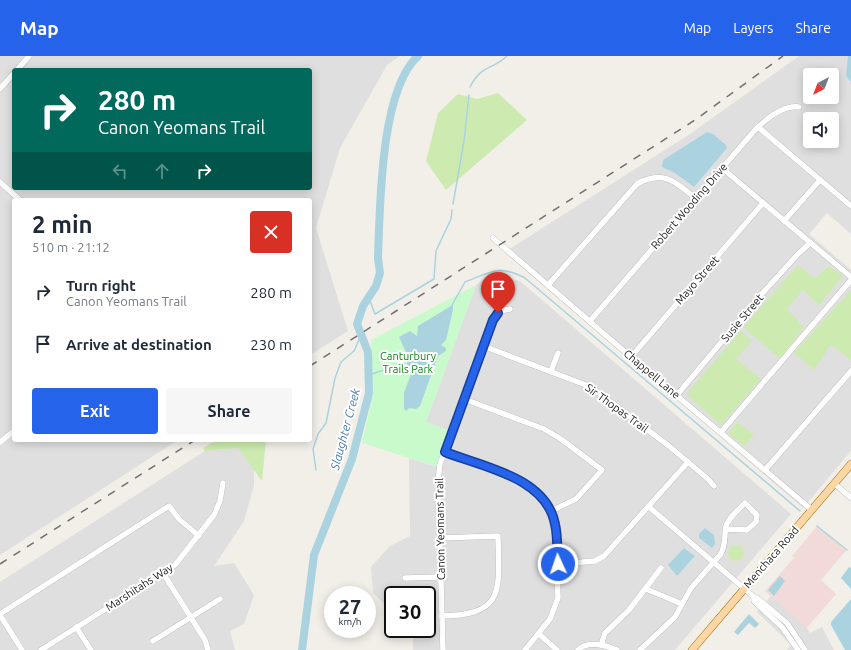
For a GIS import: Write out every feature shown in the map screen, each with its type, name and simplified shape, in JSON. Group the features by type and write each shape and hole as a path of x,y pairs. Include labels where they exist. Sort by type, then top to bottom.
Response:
{"main road":[{"name":"Menchaca Road","path":"692,650 851,464"}],"street":[{"path":"18,68 29,56"},
{"path":"0,89 12,75"},
{"name":"Robert Wooding Drive","path":"590,321 758,127 788,107 799,107"},
{"path":"758,127 851,206"},
{"path":"722,168 851,277"},
{"path":"548,285 637,184 647,178 664,177 677,182 695,198"},
{"path":"784,221 820,180"},
{"path":"0,182 18,198"},
{"name":"Mayo Street","path":"631,357 763,203"},
{"name":"Chappell Lane","path":"493,238 812,510"},
{"name":"Susie Street","path":"677,395 765,291 798,254 810,243"},
{"path":"721,432 851,280"},
{"name":"Canon Yeomans Trail","path":"443,650 438,481 440,464 495,316 503,310 510,309"},
{"name":"Sir Thopas Trail","path":"483,346 591,387 688,462 714,486"},
{"path":"551,371 558,353"},
{"path":"765,470 851,371"},
{"path":"464,399 544,429 562,439 602,470 581,496 551,511"},
{"path":"0,442 12,433"},
{"path":"445,452 523,482 538,492 551,511 556,525 558,564 558,591 555,609 550,619 525,650"},
{"path":"558,564 595,561 604,556 688,462"},
{"name":"Marshitahs Way","path":"41,650 179,561 217,510 222,496 223,483"},
{"path":"835,484 851,498"},
{"path":"640,650 675,617 691,588 722,552 726,530 728,522 745,503 757,515 756,522 747,530 726,530"},
{"path":"22,650 0,614 169,506 180,520 199,536"},
{"path":"649,507 754,598 757,598 787,623 805,650"},
{"path":"439,538 498,536 498,584 493,598 485,607 472,614 442,616"},
{"path":"601,645 605,633 629,610 661,568"},
{"path":"162,573 205,640 208,650"},
{"path":"405,578 440,577"},
{"path":"646,589 682,604"},
{"path":"754,598 754,601 788,633 798,650"},
{"path":"153,641 220,599"},
{"path":"76,627 90,650"},
{"path":"539,634 556,650"},
{"path":"578,650 585,645 601,645 617,650"}],"shaded area":[{"path":"0,56 400,56 387,65 340,148 316,228 348,331 312,354 312,198 12,198 12,442 175,442 0,555"},
{"path":"799,56 851,56 851,234 827,213 809,234 851,270 851,451 803,508 505,252 690,134"},
{"path":"500,276 520,281 791,514 675,650 413,650 413,638 436,638 436,586 384,586 384,603 376,596 376,586 372,586 371,567 390,546 410,536 409,458 437,467 449,431 426,422 476,285 483,280"},
{"path":"238,448 254,469 254,485 244,521 214,566 234,563 254,595 244,624 230,631 235,650 0,650 0,582 205,451"},
{"path":"817,526 846,551 821,580 836,594 807,628 765,591 794,558 792,556"},
{"path":"771,596 804,624 810,633 822,627 834,650 787,650 791,645 757,612"}],"green space":[{"path":"498,93 527,120 446,190 426,161 438,113 458,94 477,99"},
{"path":"798,265 815,278 829,266 843,276 819,305 803,290 787,309 804,327 780,359 743,327"},
{"name":"Canturbury Trails Park","path":"476,285 426,422 449,431 438,467 362,443 373,394 371,340"},
{"path":"851,290 851,360 831,345 814,370 794,353"},
{"path":"741,331 752,341 736,359 761,379 721,425 686,394"},
{"path":"738,422 754,435 744,446 728,433"},
{"path":"214,442 266,442 262,481 238,448 205,451 203,448"},
{"path":"733,545 739,545 744,550 742,559 739,561 733,561 728,556 728,550"}],"water":[{"path":"848,56 851,56 851,82 846,76"},
{"path":"707,132 713,134 726,145 727,148 694,187 675,173 662,167 663,160"},
{"path":"453,306 453,310 446,340 441,345 446,348 446,351 438,356 420,406 416,409 409,408 406,411 404,409 404,393 411,374 404,355 406,352 399,337 410,331 417,336 418,326"},
{"path":"705,528 714,535 715,544 712,548 699,538 699,534"},
{"path":"684,548 695,556 677,576 668,565"},
{"path":"849,567 851,568 851,589 841,578"},
{"path":"780,576 785,581 774,596 768,590"},
{"path":"851,599 851,650 845,650 831,625 831,622"},
{"path":"749,614 759,624 755,628 749,623 738,635 734,632"}],"waterway":[{"name":"Slaughter Creek","path":"302,650 314,555 352,459 369,393 368,352 357,324 363,306 376,286 380,273 378,258 380,210 384,151 389,122 396,95 405,72 418,56"},
{"path":"470,87 474,80 483,71 507,56"},
{"path":"453,204 464,141 469,95"},
{"path":"369,298 375,314 434,279 436,251 451,219 452,210"},
{"path":"451,307 465,282 482,275 501,270 508,271 525,278 800,511"},
{"path":"316,470 313,449 318,434 326,423 335,378 341,362 354,351 361,335"},
{"path":"369,375 405,363"},
{"path":"817,526 847,550"}],"railway":[{"path":"312,365 695,120 783,56"},
{"path":"0,564 192,442"}],"route":[{"path":"498,313 493,320 445,452 518,479 538,492 543,497 551,511 556,525 558,564"}]}
